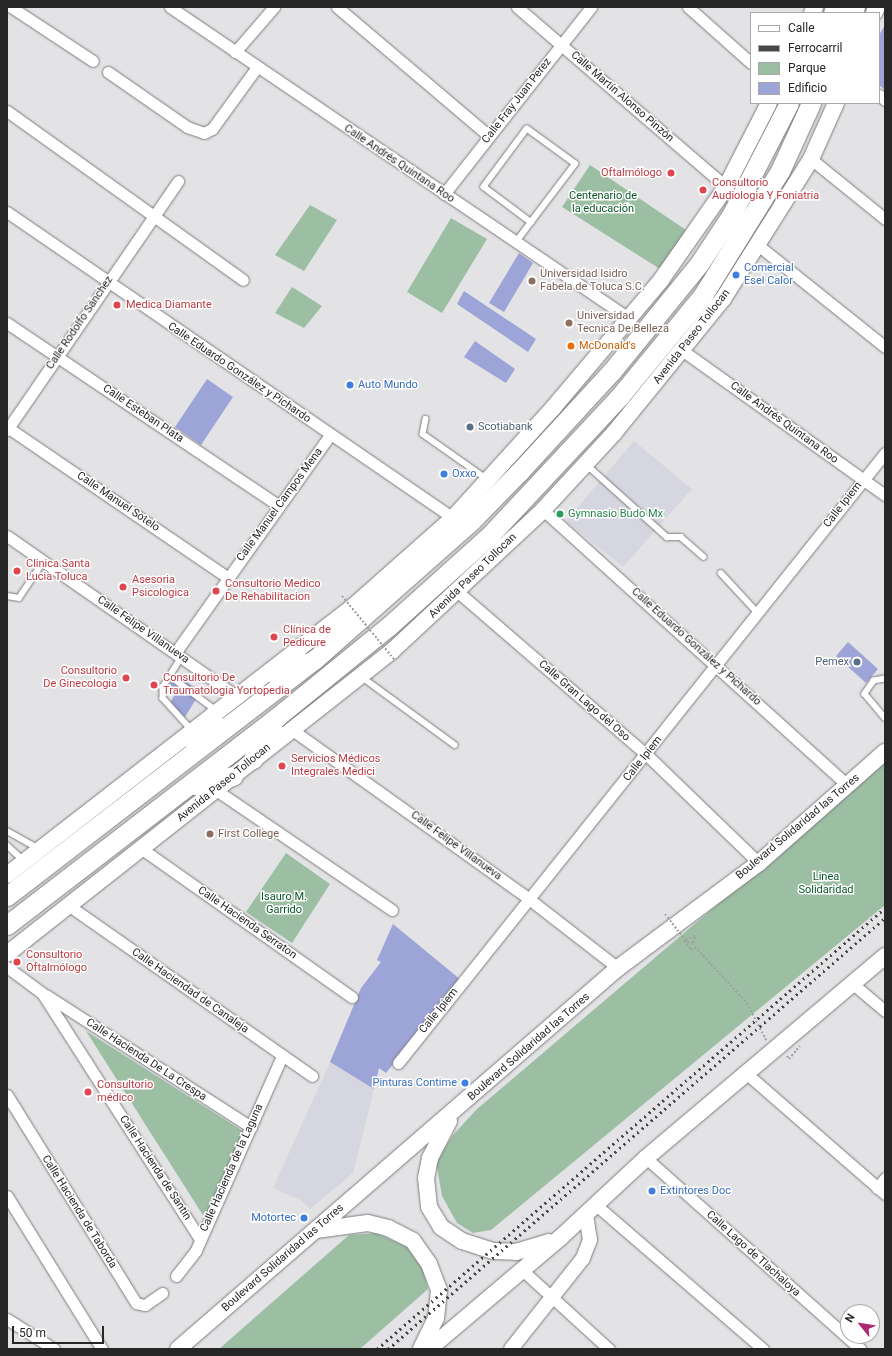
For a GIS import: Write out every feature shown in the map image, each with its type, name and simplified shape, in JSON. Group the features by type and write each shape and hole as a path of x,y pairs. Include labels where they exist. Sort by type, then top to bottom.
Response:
{"highway":[{"path":"7,896 314,660 471,521 617,365 699,264 732,214 788,104"},
{"name":"Avenida Paseo Tollocan","path":"7,925 277,717 389,626 491,534 630,384 703,295 732,251 780,171 811,104"},
{"path":"271,672 314,660"},
{"path":"191,755 216,714"},
{"path":"253,760 277,717"},
{"path":"189,786 233,776"}],"main road":[{"path":"7,875 42,850 193,731 271,672 362,599 453,518 630,319 726,187 768,104"},
{"name":"Avenida Paseo Tollocan","path":"7,954 360,676 458,592 543,510 585,464 682,351 759,246 811,159 836,104"},
{"name":"Boulevard Solidaridad las Torres","path":"178,1349 315,1230 455,1112 618,968 759,863 885,752"},
{"path":"429,1349 521,1269 561,1237 646,1158 748,1074 885,956"},
{"path":"455,1112 427,1166 426,1194 441,1227 472,1245 506,1252 561,1237"},
{"path":"315,1230 368,1223 392,1230 413,1241 429,1264 439,1290 436,1318 421,1349"}],"street":[{"path":"12,7 93,61"},
{"name":"Calle Andrés Quintana Roo","path":"170,7 630,319"},
{"path":"235,52 274,7"},
{"path":"337,7 489,136"},
{"name":"Calle Martín Alonso Pinzón","path":"517,7 726,187"},
{"name":"Calle Fray Juan Perez","path":"444,194 591,7"},
{"path":"688,7 750,62"},
{"path":"108,72 199,134 212,129 257,67"},
{"path":"7,111 243,280"},
{"path":"811,159 885,219"},
{"name":"Calle Rodolfo Sánchez","path":"8,428 178,181"},
{"name":"Calle Eduardo González y Pichardo","path":"7,212 107,283 453,518"},
{"path":"759,246 885,347"},
{"name":"Calle Esteban Plata","path":"7,323 279,506"},
{"name":"Calle Andrés Quintana Roo","path":"682,351 885,495"},
{"name":"Calle Manuel Sotelo","path":"8,428 228,578"},
{"name":"Calle Manuel Campos Mena","path":"178,655 228,578 330,435"},
{"name":"Calle Ipiem","path":"398,1063 647,755 717,664 885,453"},
{"name":"Calle Eduardo González y Pichardo","path":"543,510 717,664 848,786"},
{"name":"Calle Felipe Villanueva","path":"7,536 44,560 238,697"},
{"name":"Calle Gran Lago del Oso","path":"458,592 647,755 759,863"},
{"name":"Calle Felipe Villanueva","path":"291,729 530,899 618,968"},
{"path":"216,790 392,910"},
{"name":"Calle Hacienda Serraton","path":"142,849 352,997"},
{"name":"Calle Haciendad de Canaleja","path":"68,905 312,1076"},
{"name":"Calle Hacienda de Santin","path":"7,967 42,993 200,1239"},
{"path":"854,984 885,1011"},
{"name":"Calle Hacienda De La Crespa","path":"42,993 251,1128"},
{"name":"Calle Hacienda de la Laguna","path":"176,1276 200,1239 282,1056"},
{"path":"748,1074 881,1191 885,1178"},
{"name":"Calle Hacienda de Taborda","path":"7,1095 136,1303 145,1305 162,1293"},
{"name":"Calle Lago de Tlachaloya","path":"646,1158 860,1349"},
{"path":"7,1196 102,1349"},
{"path":"511,1349 552,1298 588,1248 591,1210"},
{"path":"591,1210 763,1349"},
{"path":"521,1269 609,1349"},
{"path":"7,1319 54,1349"}],"lane":[{"path":"516,243 532,222 575,164 527,129 484,187 532,222"},
{"path":"426,419 423,434 488,479"},
{"path":"585,464 667,537 681,537 704,557"},
{"path":"7,596 19,598 44,560"},
{"path":"721,573 758,612"},
{"path":"178,655 170,676 163,687 163,698 193,731"},
{"path":"170,676 216,714"},
{"path":"360,676 455,745"},
{"path":"885,679 874,681 866,694 885,718"},
{"path":"7,831 42,850"},
{"path":"7,845 25,862"}],"path":[{"path":"342,596 394,659"},
{"path":"665,914 687,942 694,943 695,936 684,941 691,950 695,947 747,1003 760,1034"}],"shaded area":[{"path":"634,441 692,489 623,567 566,521"},
{"path":"330,1062 374,1089 353,1173 310,1209 302,1201 273,1188"}],"green space":[{"name":"Centenario de la educación","path":"590,165 686,230 660,269 562,207"},
{"path":"310,205 337,220 304,271 275,255"},
{"path":"451,218 487,239 442,313 407,292"},
{"path":"292,287 322,306 304,328 275,313"},
{"name":"Linea Solidaridad","path":"885,762 885,905 491,1230 473,1233 457,1223 442,1196 436,1162 453,1135 477,1109"},
{"name":"Isauro M. Garrido","path":"286,853 330,884 292,943 246,912"},
{"path":"86,1031 246,1133 206,1220"},
{"path":"376,1233 407,1247 422,1266 428,1289 360,1349 219,1349 349,1235"}],"building":[{"path":"885,25 885,90 880,86 880,33"},
{"path":"519,253 533,263 504,312 489,303"},
{"path":"464,291 536,339 528,352 457,304"},
{"path":"475,341 515,369 506,383 464,357"},
{"path":"207,379 233,397 201,445 175,427"},
{"name":"Pemex","path":"848,642 878,669 866,683 836,656"},
{"path":"175,675 201,691 185,717 168,706 177,691 169,686"},
{"path":"393,924 461,980 386,1073 379,1068 374,1089 330,1062 361,988 381,962 377,960"}],"railway":[{"path":"377,1349 885,908"},
{"path":"388,1349 885,918"}],"place":[{"name":"Oftalmólogo","path":"671,173"},
{"name":"Consultorio Audiologia Y Foniatria","path":"703,190"},
{"name":"Comercial Esel Calor","path":"736,275"},
{"name":"Universidad Isidro Fabela de Toluca S.C.","path":"532,281"},
{"name":"Medica Diamante","path":"117,305"},
{"name":"Universidad Tecnica De Belleza","path":"569,323"},
{"name":"McDonald's","path":"571,346"},
{"name":"Auto Mundo","path":"350,385"},
{"name":"Scotiabank","path":"470,427"},
{"name":"Oxxo","path":"444,474"},
{"name":"Gymnasio Budo Mx","path":"560,514"},
{"name":"Clinica Santa Lucia Toluca","path":"17,571"},
{"name":"Asesoria Psicologica","path":"123,587"},
{"name":"Consultorio Medico De Rehabilitacion","path":"216,591"},
{"name":"Clínica de Pedicure","path":"274,637"},
{"name":"Pemex","path":"857,662"},
{"name":"Consultorio De Ginecologia","path":"126,678"},
{"name":"Consultorio De Traumatologia Yortopedia","path":"154,685"},
{"name":"Servicios Médicos Integrales Medici","path":"282,766"},
{"name":"First College","path":"210,834"},
{"name":"Consultorio Oftalmólogo","path":"17,962"},
{"name":"Pinturas Contime","path":"465,1083"},
{"name":"Consultorio médico","path":"88,1092"},
{"name":"Extintores Doc","path":"652,1191"},
{"name":"Motortec","path":"304,1218"}]}
